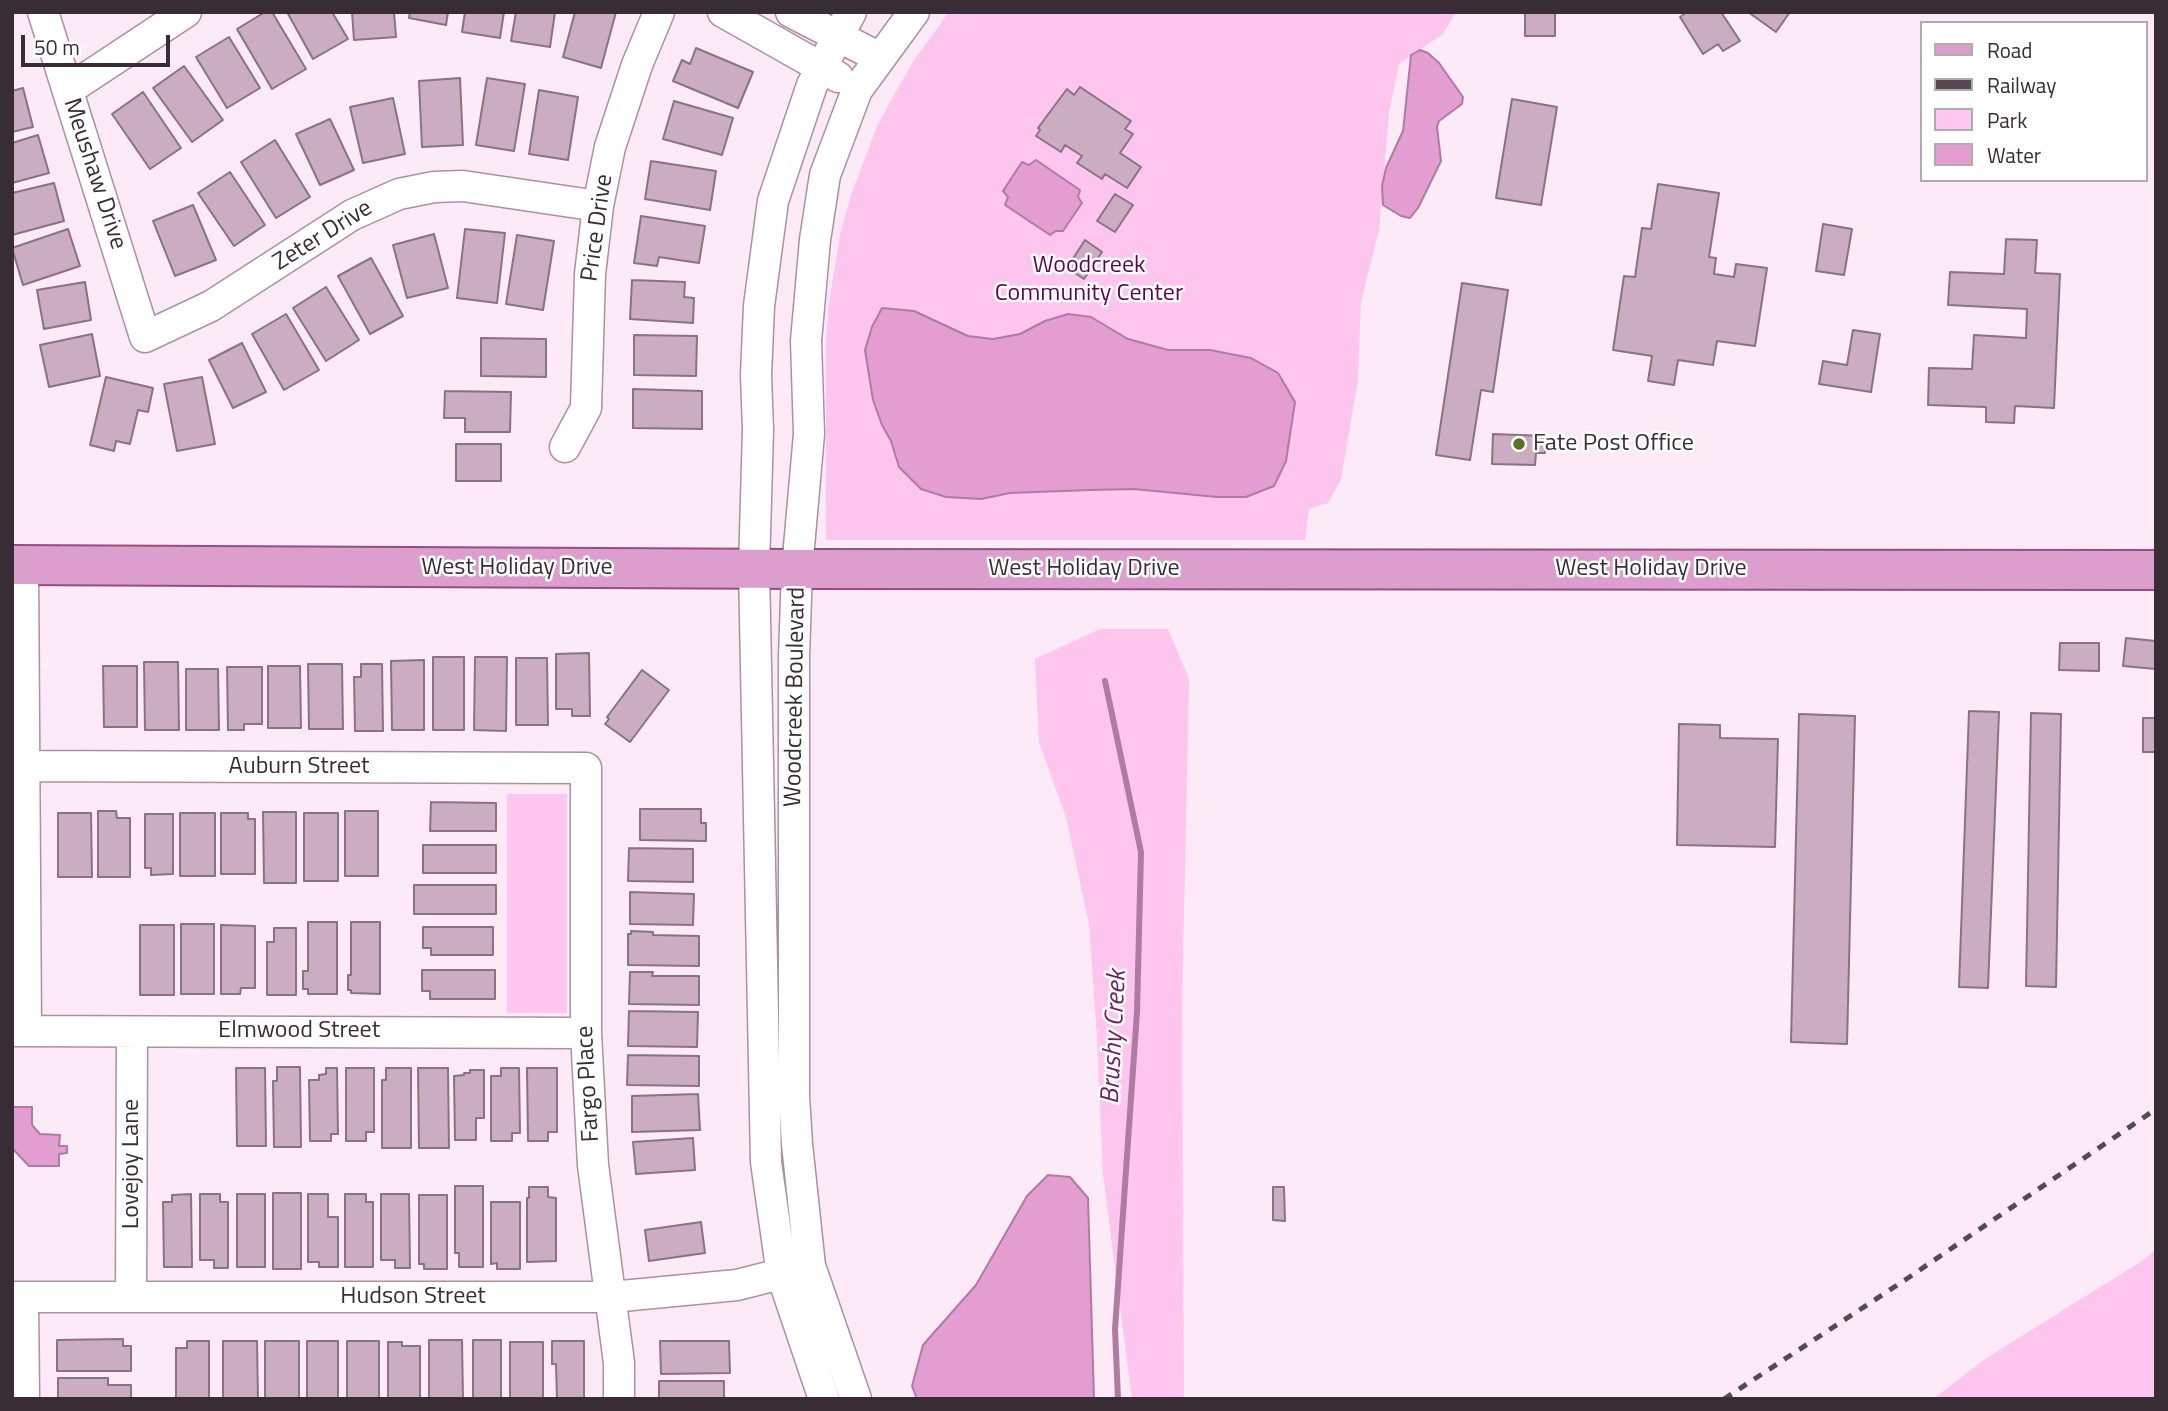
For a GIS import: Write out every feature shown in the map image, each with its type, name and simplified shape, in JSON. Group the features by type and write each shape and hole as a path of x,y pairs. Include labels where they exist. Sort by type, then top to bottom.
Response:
{"main road":[{"name":"West Holiday Drive","path":"18,565 797,569 2156,570"}],"street":[{"name":"Meushaw Drive","path":"43,12 145,337"},
{"path":"68,90 186,12"},
{"name":"Price Drive","path":"565,447 586,408 588,302 598,206 610,147 644,46 659,12"},
{"path":"723,12 821,66 857,90"},
{"path":"791,12 845,24 880,58"},
{"name":"Woodcreek Boulevard","path":"856,1399 810,1266 794,1096 794,656 797,569 809,434 806,341 815,240 825,175 857,90 914,12"},
{"name":"Woodcreek Boulevard","path":"824,1399 782,1275 766,1162 754,568 758,430 756,374 759,306 773,201 812,85 845,24"},
{"name":"Zeter Drive","path":"145,337 221,301 343,220 369,205 399,194 434,187 463,186 598,206"},
{"path":"18,565 19,1031"},
{"name":"Auburn Street","path":"19,766 586,768"},
{"name":"Fargo Place","path":"586,768 586,1033 596,1204 619,1363 619,1399"},
{"name":"Elmwood Street","path":"19,1031 586,1033"},
{"name":"Lovejoy Lane","path":"131,1297 132,1032"},
{"name":"Hudson Street","path":"18,1297 611,1297 723,1286 782,1275 810,1266"},
{"path":"18,1297 24,1399"}],"green space":[{"name":"Woodcreek Community Center","path":"949,12 1456,12 1443,34 1399,64 1389,112 1379,230 1361,302 1358,379 1341,480 1328,503 1309,509 1305,540 826,540 826,338 840,235 851,195 878,124 912,63"},
{"path":"1100,629 1168,629 1189,679 1182,1008 1184,1399 1132,1399 1103,1175 1089,924 1066,817 1039,742 1035,659"},
{"path":"507,794 567,794 567,1013 507,1013"},
{"path":"2156,1250 2156,1399 1933,1399 1985,1359"}],"water":[{"path":"1420,50 1439,63 1463,97 1462,104 1439,121 1437,127 1441,161 1418,208 1410,218 1401,216 1383,205 1382,186 1386,168 1403,131 1411,55"},
{"path":"1036,160 1080,190 1078,197 1082,203 1063,231 1050,235 1005,205 1008,197 1003,191 1022,162 1029,165"},
{"path":"882,308 914,311 968,336 993,339 1020,334 1045,321 1068,314 1091,317 1128,339 1168,350 1210,350 1251,358 1278,373 1295,402 1286,461 1274,486 1246,497 1134,489 1010,493 981,499 946,497 921,489 899,467 873,400 865,350 872,327"},
{"path":"12,1107 32,1107 32,1125 40,1134 60,1135 59,1146 67,1146 67,1153 59,1154 59,1166 29,1166 12,1148"},
{"path":"1048,1175 1070,1177 1088,1198 1094,1399 917,1399 912,1386 923,1345 976,1285 1027,1196"}],"building":[{"path":"265,12 272,12 306,69 272,89 237,29"},
{"path":"287,12 332,12 348,39 313,59"},
{"path":"352,12 394,12 396,37 354,40"},
{"path":"410,12 448,12 446,25 409,18"},
{"path":"465,12 504,12 500,38 462,32"},
{"path":"516,12 555,12 550,47 511,41"},
{"path":"575,12 616,12 601,68 563,57"},
{"path":"1525,12 1555,12 1555,36 1525,36"},
{"path":"1687,12 1721,12 1740,41 1723,51 1718,44 1703,54 1680,17"},
{"path":"1748,12 1790,12 1776,32"},
{"path":"229,37 260,88 227,108 196,57"},
{"path":"696,48 753,72 738,108 673,81 682,60 690,64"},
{"path":"184,66 223,120 192,142 153,88"},
{"path":"460,78 463,145 422,147 419,81"},
{"path":"487,78 525,84 514,151 476,145"},
{"path":"1080,87 1131,121 1125,129 1133,134 1120,153 1141,167 1127,188 1105,174 1102,179 1077,163 1082,156 1065,145 1061,152 1036,136 1040,130 1038,128 1067,89 1074,95"},
{"path":"23,88 33,127 12,132 12,91"},
{"path":"539,90 578,97 568,160 529,154"},
{"path":"143,92 181,148 150,169 112,114"},
{"path":"393,98 405,154 363,163 350,107"},
{"path":"1512,99 1557,107 1541,205 1496,198"},
{"path":"674,101 733,118 722,155 663,139"},
{"path":"330,119 354,170 320,185 296,134"},
{"path":"38,135 49,173 12,183 12,143"},
{"path":"275,140 310,197 276,218 241,162"},
{"path":"651,161 716,171 710,210 645,199"},
{"path":"230,172 265,225 234,246 198,193"},
{"path":"54,183 64,221 12,235 12,193"},
{"path":"1658,184 1719,193 1709,257 1716,258 1714,274 1734,277 1736,264 1767,268 1755,346 1717,341 1713,365 1678,360 1674,385 1648,381 1652,356 1613,350 1624,276 1635,277 1642,228 1651,229"},
{"path":"1115,194 1133,205 1115,232 1097,221"},
{"path":"193,205 216,260 175,276 153,221"},
{"path":"641,216 705,226 699,263 659,257 657,266 634,263"},
{"path":"1823,224 1852,229 1844,275 1816,271"},
{"path":"68,229 80,266 23,285 12,248"},
{"path":"465,229 505,233 497,303 457,298"},
{"path":"434,234 448,288 407,298 393,245"},
{"path":"517,235 554,241 543,310 506,304"},
{"path":"2006,239 2037,240 2035,273 2060,274 2054,408 2015,406 2014,423 1986,422 1986,407 1928,405 1929,368 1972,369 1974,335 2026,338 2027,309 1948,305 1950,272 2004,274"},
{"path":"1085,240 1102,252 1084,279 1067,268"},
{"path":"371,258 403,316 370,334 338,276"},
{"path":"632,280 685,282 684,297 694,298 693,323 630,319"},
{"path":"85,282 91,320 44,329 37,290"},
{"path":"1462,283 1508,290 1493,392 1481,390 1470,460 1436,455"},
{"path":"326,287 359,340 326,361 293,308"},
{"path":"286,314 319,370 284,390 252,334"},
{"path":"1853,330 1880,334 1871,392 1819,384 1823,361 1847,365"},
{"path":"92,334 100,376 49,387 40,345"},
{"path":"634,335 697,336 696,376 634,375"},
{"path":"481,338 546,339 546,377 481,376"},
{"path":"242,343 266,392 233,408 209,360"},
{"path":"106,377 153,388 148,412 138,410 130,444 116,441 114,451 90,445"},
{"path":"202,377 215,444 177,451 164,384"},
{"path":"633,389 702,391 702,429 633,428"},
{"path":"445,391 511,392 510,432 465,432 465,418 444,418"},
{"name":"Fate Post Office","path":"1493,434 1546,436 1545,453 1536,453 1535,465 1492,464"},
{"path":"456,444 501,444 501,481 456,481"},
{"path":"2126,638 2156,641 2156,669 2123,666"},
{"path":"2060,643 2099,643 2099,671 2059,670"},
{"path":"589,653 590,716 572,716 572,709 556,709 556,654"},
{"path":"433,657 464,657 464,730 433,730"},
{"path":"475,657 507,657 506,731 474,730"},
{"path":"516,658 547,658 548,725 516,725"},
{"path":"424,660 424,730 392,730 391,661"},
{"path":"144,662 178,662 179,730 145,730"},
{"path":"308,664 342,664 343,729 309,729"},
{"path":"361,664 382,664 383,731 355,731 354,677 361,677"},
{"path":"103,666 137,666 137,727 104,727"},
{"path":"268,666 300,666 301,728 268,728"},
{"path":"227,667 262,667 262,724 244,724 244,730 228,730"},
{"path":"186,669 218,669 219,730 186,730"},
{"path":"642,670 669,690 630,742 605,724 609,719 607,717"},
{"path":"1969,711 1999,712 1988,988 1959,987"},
{"path":"2031,713 2061,714 2056,987 2026,986"},
{"path":"1799,714 1855,716 1847,1044 1791,1042"},
{"path":"2143,718 2156,718 2156,752 2143,752"},
{"path":"1679,724 1720,725 1720,738 1778,739 1775,847 1677,845"},
{"path":"431,802 496,803 496,831 430,831"},
{"path":"640,809 701,809 701,823 706,823 706,841 640,840"},
{"path":"98,811 116,811 117,818 130,818 130,877 98,877"},
{"path":"345,811 378,811 378,876 345,876"},
{"path":"263,812 296,812 296,883 264,883"},
{"path":"58,813 91,813 92,877 58,877"},
{"path":"180,813 215,813 215,876 180,876"},
{"path":"221,813 248,813 248,819 255,819 255,874 221,874"},
{"path":"304,813 338,813 338,881 304,881"},
{"path":"145,814 173,814 173,874 151,875 151,868 145,868"},
{"path":"423,845 496,845 496,873 423,873"},
{"path":"629,848 693,849 693,882 628,881"},
{"path":"414,885 496,885 496,914 414,914"},
{"path":"630,892 694,894 693,925 630,924"},
{"path":"308,922 337,922 337,994 308,994 308,989 303,989 303,971 308,971"},
{"path":"351,922 380,922 380,994 351,993 351,990 348,990 348,975 351,975"},
{"path":"181,924 214,924 214,994 181,994"},
{"path":"140,925 174,925 174,995 140,995"},
{"path":"221,925 255,926 255,988 241,988 240,994 221,994"},
{"path":"423,927 493,927 493,955 431,955 431,948 423,948"},
{"path":"274,928 296,928 296,995 267,995 267,942 274,942"},
{"path":"631,931 653,932 653,935 699,936 699,966 628,965 628,934 631,934"},
{"path":"422,970 495,970 495,999 430,999 430,991 422,991"},
{"path":"630,972 653,972 652,976 699,976 699,1005 629,1004"},
{"path":"629,1011 698,1012 697,1047 628,1046"},
{"path":"628,1055 699,1056 699,1086 627,1085"},
{"path":"277,1067 300,1067 301,1147 274,1147 273,1081 277,1081"},
{"path":"236,1068 265,1068 266,1146 237,1146"},
{"path":"326,1068 337,1068 338,1134 331,1134 331,1141 310,1141 309,1080 319,1080 319,1075 326,1074"},
{"path":"346,1068 374,1068 374,1132 366,1132 366,1141 346,1141"},
{"path":"386,1068 411,1068 411,1148 382,1148 382,1080 386,1080"},
{"path":"418,1068 448,1068 449,1148 419,1148"},
{"path":"501,1068 519,1068 520,1133 512,1133 512,1141 491,1141 491,1076 501,1076"},
{"path":"527,1068 557,1068 557,1132 548,1132 548,1141 528,1141"},
{"path":"470,1070 484,1070 484,1118 476,1118 476,1140 455,1140 454,1076 470,1073"},
{"path":"698,1094 700,1130 632,1132 632,1096"},
{"path":"693,1138 695,1170 636,1174 633,1142"},
{"path":"455,1186 483,1186 483,1267 459,1267 459,1253 455,1253"},
{"path":"529,1187 548,1187 548,1197 556,1198 556,1261 527,1262"},
{"path":"1273,1187 1284,1187 1285,1221 1273,1220"},
{"path":"273,1193 301,1193 301,1269 273,1269"},
{"path":"191,1194 192,1267 164,1267 163,1202 172,1202 172,1195"},
{"path":"200,1194 220,1194 220,1202 228,1202 228,1268 214,1268 214,1260 200,1260"},
{"path":"237,1194 265,1194 265,1267 237,1267"},
{"path":"308,1194 328,1194 328,1217 338,1217 338,1267 319,1267 319,1262 308,1262"},
{"path":"345,1194 366,1194 366,1202 373,1202 373,1267 345,1267"},
{"path":"381,1194 409,1194 410,1268 395,1268 395,1260 381,1260"},
{"path":"419,1195 447,1195 447,1269 424,1269 424,1264 419,1264"},
{"path":"491,1202 520,1202 520,1269 497,1269 497,1263 491,1264"},
{"path":"701,1222 705,1253 649,1261 645,1230"},
{"path":"123,1339 123,1346 131,1346 131,1371 57,1371 57,1340"},
{"path":"429,1340 462,1340 463,1399 429,1399"},
{"path":"473,1340 501,1340 501,1399 473,1399"},
{"path":"187,1341 209,1341 209,1399 176,1399 176,1348 187,1348"},
{"path":"223,1341 257,1341 258,1399 223,1399"},
{"path":"265,1341 299,1341 299,1399 265,1399"},
{"path":"307,1341 338,1341 338,1399 307,1399"},
{"path":"347,1341 379,1341 379,1399 347,1399"},
{"path":"552,1341 584,1341 584,1399 557,1399"},
{"path":"660,1341 729,1341 730,1373 661,1374"},
{"path":"388,1342 402,1342 402,1346 420,1346 420,1399 388,1399"},
{"path":"510,1342 543,1342 543,1399 510,1399"},
{"path":"58,1378 108,1378 108,1385 131,1385 131,1399 58,1399"},
{"path":"659,1381 724,1381 724,1399 659,1399"}],"waterway":[{"name":"Brushy Creek","path":"1105,681 1141,852 1137,1012 1115,1329 1118,1399"}],"railway":[{"path":"1724,1399 2156,1109"}],"place":[{"name":"Fate Post Office","path":"1519,444"}]}
